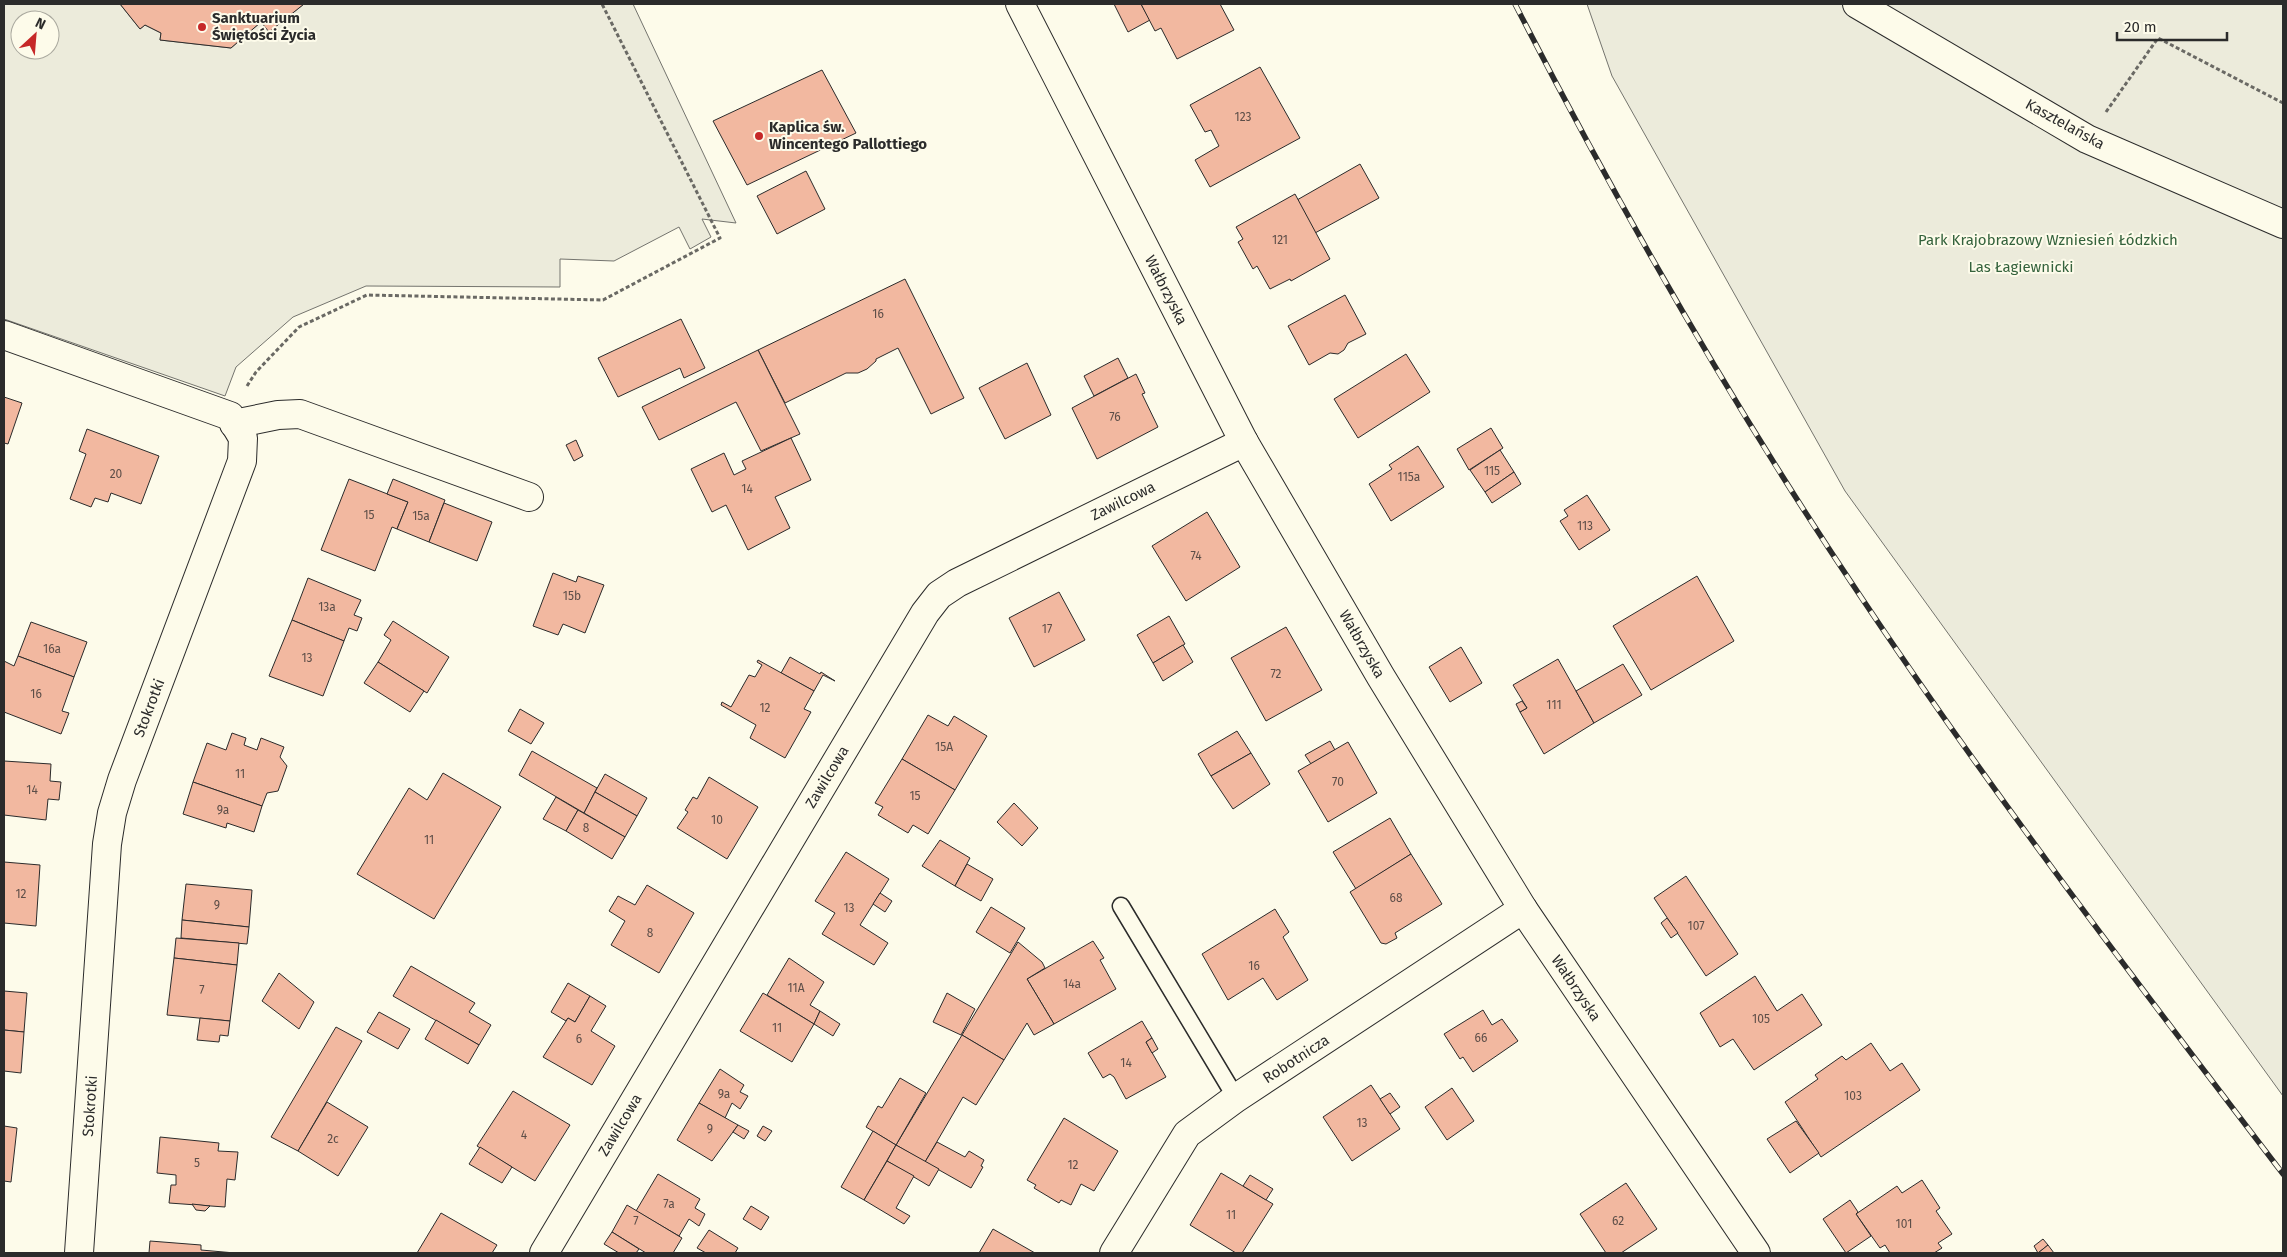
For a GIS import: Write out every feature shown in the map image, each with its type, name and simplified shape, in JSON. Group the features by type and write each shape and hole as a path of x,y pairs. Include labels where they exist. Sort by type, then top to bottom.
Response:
{"street":[{"name":"Wałbrzyska","path":"1020,4 1244,442 1381,677 1523,909 1756,1253"},
{"name":"Kasztelańska","path":"1857,4 2087,139 2283,224"},
{"path":"4,335 232,420 300,414 529,497"},
{"name":"Stokrotki","path":"79,1253 107,844 112,812 122,780 242,460 243,438 232,420"},
{"name":"Zawilcowa","path":"544,1253 920,621 940,595 957,583 1244,442"},
{"name":"Robotnicza","path":"1114,1253 1186,1134 1236,1098 1523,909"}],"lane":[{"path":"1121,906 1236,1098"}],"path":[{"path":"232,420 256,372 299,327 367,295 603,300 720,238 602,4"},
{"path":"2087,139 2158,38 2283,103"}],"green space":[{"path":"4,4 120,4 140,29 145,25 161,33 160,40 231,48 261,22 270,31 304,4 633,4 736,223 702,219 711,237 690,249 679,227 614,261 560,259 560,287 366,286 293,317 236,367 225,396 4,319"},
{"name":"Las Łagiewnicki","path":"1587,4 2283,4 2283,1096 1845,491 1612,76"}],"building":[{"name":"Sanktuarium Świętości Życia","path":"120,4 304,4 269,32 261,22 231,48 160,40 161,33 145,25 140,29"},
{"path":"1114,4 1141,4 1150,20 1128,32"},
{"path":"1141,4 1220,4 1234,30 1177,59 1161,28 1155,31"},
{"path":"1260,67 1300,138 1210,187 1195,160 1219,146 1211,130 1205,132 1190,105"},
{"path":"822,70 856,133 747,185 713,121"},
{"path":"1360,164 1379,198 1315,233 1297,200"},
{"path":"806,171 825,209 777,234 757,196"},
{"path":"1295,194 1330,259 1291,281 1290,279 1270,289 1257,266 1253,269 1238,242 1243,239 1236,227"},
{"path":"905,279 964,398 931,414 898,348 876,359 867,369 858,373 846,373 785,403 758,350"},
{"path":"1345,295 1366,334 1348,343 1344,350 1338,354 1330,353 1309,365 1288,326"},
{"path":"681,319 705,368 684,378 680,368 618,397 598,358"},
{"path":"758,350 800,434 761,451 736,402 659,440 642,407"},
{"path":"1406,354 1430,392 1358,438 1334,399"},
{"path":"1118,358 1128,378 1094,396 1084,376"},
{"path":"1027,363 1051,415 1005,439 979,388"},
{"path":"1136,374 1145,393 1142,394 1158,427 1097,459 1072,408"},
{"path":"4,397 22,403 8,444 4,443"},
{"path":"1491,428 1503,448 1469,470 1457,449"},
{"path":"87,429 159,456 141,504 111,493 108,502 95,498 91,507 70,499 86,454 79,451"},
{"path":"791,438 811,480 775,497 790,528 748,550 726,505 712,512 691,469 724,453 734,475 746,469 742,461"},
{"path":"576,440 583,456 574,461 566,445"},
{"path":"1418,446 1444,487 1391,521 1369,484 1392,469 1389,465"},
{"path":"1500,450 1514,472 1485,492 1470,470"},
{"path":"1514,472 1521,484 1492,503 1485,492"},
{"path":"349,479 408,502 397,529 392,527 375,571 321,550"},
{"path":"393,479 445,500 429,542 397,529 408,502 387,494"},
{"path":"1587,495 1610,530 1579,550 1560,521 1568,516 1564,510"},
{"path":"444,503 492,522 477,561 429,542"},
{"path":"1207,512 1240,567 1186,601 1152,546"},
{"path":"553,573 576,582 578,576 604,585 585,633 563,624 558,635 533,626"},
{"path":"1697,576 1734,641 1651,690 1613,626"},
{"path":"308,578 361,600 354,615 362,618 357,631 349,628 344,641 292,620"},
{"path":"1059,592 1085,640 1034,667 1009,618"},
{"path":"1169,616 1185,644 1153,663 1137,635"},
{"path":"292,620 344,641 323,696 269,676"},
{"path":"393,621 449,657 427,693 378,662 391,640 384,635"},
{"path":"31,622 87,642 74,677 18,656"},
{"path":"1286,627 1322,690 1266,721 1231,658"},
{"path":"1183,645 1193,662 1163,681 1153,663"},
{"path":"1461,647 1482,683 1450,702 1429,667"},
{"path":"18,656 74,677 62,711 69,713 61,734 4,712 4,661 14,666"},
{"path":"790,657 835,681 823,675 814,691 781,673"},
{"path":"1558,659 1594,723 1544,754 1520,712 1527,708 1513,685"},
{"path":"758,660 814,691 804,709 811,712 785,758 750,738 756,725 721,705 722,702 731,707 749,675 755,677 762,665 757,662"},
{"path":"378,662 424,691 410,712 364,683"},
{"path":"1623,664 1642,695 1594,723 1576,691"},
{"path":"1522,701 1527,708 1520,712 1516,704"},
{"path":"520,709 544,723 531,744 508,731"},
{"path":"928,715 948,726 954,716 987,736 955,790 902,759"},
{"path":"1237,731 1251,753 1211,776 1198,754"},
{"path":"232,733 246,738 244,745 257,750 261,738 284,747 280,757 287,766 278,791 267,793 262,806 193,782 207,743 226,750"},
{"path":"1330,741 1335,750 1311,764 1305,755"},
{"path":"1348,742 1377,793 1328,822 1298,771"},
{"path":"532,751 597,788 584,813 519,775"},
{"path":"1251,753 1270,784 1233,809 1211,776"},
{"path":"902,759 955,790 928,834 913,825 908,833 878,815 883,807 875,803"},
{"path":"4,761 51,764 50,781 61,782 59,800 48,799 46,820 4,815"},
{"path":"443,773 501,807 434,919 357,874 409,788 427,800"},
{"path":"605,774 647,798 637,816 595,792"},
{"path":"709,777 758,807 727,859 677,828 688,812 685,810 693,797 697,799"},
{"path":"193,782 262,806 254,832 227,823 226,828 183,814"},
{"path":"595,792 637,816 625,837 584,813"},
{"path":"556,797 578,810 566,831 543,819"},
{"path":"1014,803 1038,828 1022,846 997,822"},
{"path":"578,810 625,837 612,859 566,831"},
{"path":"1390,818 1411,854 1356,889 1333,852"},
{"path":"940,840 970,858 955,886 922,866"},
{"path":"846,852 889,879 860,925 888,943 874,965 822,934 835,913 815,901"},
{"path":"1411,854 1442,904 1395,933 1397,938 1386,944 1381,943 1350,892"},
{"path":"4,862 40,865 36,926 4,923"},
{"path":"967,864 993,879 981,901 955,886"},
{"path":"1686,876 1738,954 1706,976 1654,898"},
{"path":"186,884 252,890 249,927 182,920"},
{"path":"647,885 694,913 659,973 611,945 625,921 609,911 618,896 635,905"},
{"path":"880,893 892,901 885,912 873,904"},
{"path":"991,907 1025,928 1010,953 976,932"},
{"path":"1275,909 1289,932 1283,937 1308,980 1277,1000 1263,978 1228,1000 1202,954"},
{"path":"1667,918 1678,933 1671,938 1661,923"},
{"path":"182,920 249,927 247,944 181,938"},
{"path":"176,938 239,943 237,965 174,958"},
{"path":"1093,941 1104,958 1100,960 1116,989 1054,1024 1027,979"},
{"path":"1018,942 1042,962 1045,968 1027,979 1054,1024 1034,1035 1027,1023 1004,1060 962,1035"},
{"path":"174,958 237,965 230,1021 167,1015"},
{"path":"789,958 824,982 810,1005 820,1011 814,1024 767,995"},
{"path":"411,966 475,1003 469,1012 491,1025 479,1045 393,996"},
{"path":"279,973 314,1002 299,1029 262,1001"},
{"path":"1755,976 1777,1011 1802,994 1822,1025 1754,1070 1733,1039 1720,1047 1700,1013"},
{"path":"568,983 590,996 575,1022 568,1018 566,1021 551,1012"},
{"path":"4,991 27,993 24,1032 4,1030"},
{"path":"763,993 814,1024 792,1062 740,1031"},
{"path":"947,993 975,1009 961,1035 933,1022"},
{"path":"590,996 606,1006 591,1031 615,1046 592,1085 543,1057 568,1018 575,1022"},
{"path":"1483,1010 1492,1025 1502,1019 1518,1041 1473,1072 1463,1057 1460,1059 1444,1034"},
{"path":"820,1011 840,1024 833,1036 814,1024"},
{"path":"379,1012 410,1029 398,1049 367,1032"},
{"path":"200,1018 230,1021 228,1036 220,1035 219,1042 197,1040"},
{"path":"436,1020 479,1045 468,1064 425,1039"},
{"path":"1142,1021 1152,1038 1146,1042 1166,1077 1126,1099 1114,1077 1110,1074 1103,1078 1088,1053"},
{"path":"336,1027 362,1041 298,1151 271,1137"},
{"path":"4,1030 24,1032 21,1073 4,1071"},
{"path":"962,1035 1004,1060 976,1105 963,1097 925,1162 896,1145"},
{"path":"1152,1038 1158,1049 1152,1053 1146,1042"},
{"path":"1871,1043 1890,1071 1902,1063 1920,1090 1821,1157 1785,1102 1818,1079 1815,1075 1842,1056 1846,1060"},
{"path":"720,1069 744,1085 740,1092 748,1096 740,1109 732,1103 725,1118 699,1103"},
{"path":"900,1078 926,1093 896,1145 866,1127 878,1106 882,1108"},
{"path":"1371,1085 1400,1129 1352,1161 1323,1117"},
{"path":"1452,1088 1474,1121 1447,1140 1425,1107"},
{"path":"513,1091 570,1125 535,1181 477,1146"},
{"path":"1390,1093 1400,1107 1390,1114 1380,1099"},
{"path":"327,1102 368,1127 338,1176 298,1151"},
{"path":"699,1103 738,1125 712,1161 677,1140"},
{"path":"1064,1118 1118,1151 1094,1191 1081,1184 1071,1205 1061,1200 1059,1203 1034,1188 1036,1185 1027,1180"},
{"path":"1796,1121 1819,1153 1790,1173 1767,1139"},
{"path":"738,1125 749,1131 744,1139 733,1132"},
{"path":"4,1126 17,1128 11,1182 4,1181"},
{"path":"763,1126 772,1131 765,1141 757,1136"},
{"path":"873,1131 896,1145 864,1200 841,1187"},
{"path":"160,1137 219,1143 218,1151 238,1152 235,1180 227,1179 225,1207 169,1203 171,1185 176,1185 176,1175 157,1173"},
{"path":"937,1142 965,1157 969,1151 984,1160 981,1166 983,1167 971,1188 925,1162"},
{"path":"896,1145 939,1169 929,1186 887,1161"},
{"path":"480,1147 512,1167 502,1183 469,1164"},
{"path":"887,1161 914,1176 896,1208 910,1216 904,1224 864,1200"},
{"path":"1221,1173 1273,1204 1242,1253 1236,1253 1190,1225"},
{"path":"658,1174 700,1199 695,1208 705,1214 699,1226 689,1219 679,1236 636,1211"},
{"path":"1250,1175 1273,1189 1266,1200 1243,1186"},
{"path":"1922,1180 1940,1208 1936,1211 1952,1234 1938,1243 1942,1248 1934,1253 1890,1253 1885,1245 1880,1248 1856,1214 1897,1186 1902,1193"},
{"path":"1626,1183 1657,1229 1621,1253 1606,1253 1580,1214"},
{"path":"1850,1200 1858,1212 1856,1214 1871,1236 1846,1253 1823,1219"},
{"path":"192,1204 210,1206 205,1211 196,1210"},
{"path":"627,1205 682,1238 673,1253 646,1253 612,1232"},
{"path":"751,1206 769,1217 761,1230 743,1219"},
{"path":"441,1213 497,1245 492,1253 417,1253"},
{"path":"993,1229 1035,1253 979,1253"},
{"path":"709,1230 738,1248 735,1253 706,1253 697,1248"},
{"path":"612,1232 639,1249 636,1253 619,1253 604,1244"},
{"path":"2043,1239 2048,1245 2038,1253 2034,1246"},
{"path":"150,1241 201,1245 201,1250 235,1253 149,1253"},
{"path":"2048,1245 2054,1253 2038,1253"}],"railway":[{"path":"1515,4 1554,80 1678,304 1766,451 1812,523 1909,668 2013,815 2283,1174"}],"place":[{"name":"Sanktuarium Świętości Życia","path":"202,27"},
{"name":"Kaplica św. Wincentego Pallottiego","path":"759,136"}],"park label":[{"name":"Park Krajobrazowy Wzniesień Łódzkich","path":"2048,240"}]}
